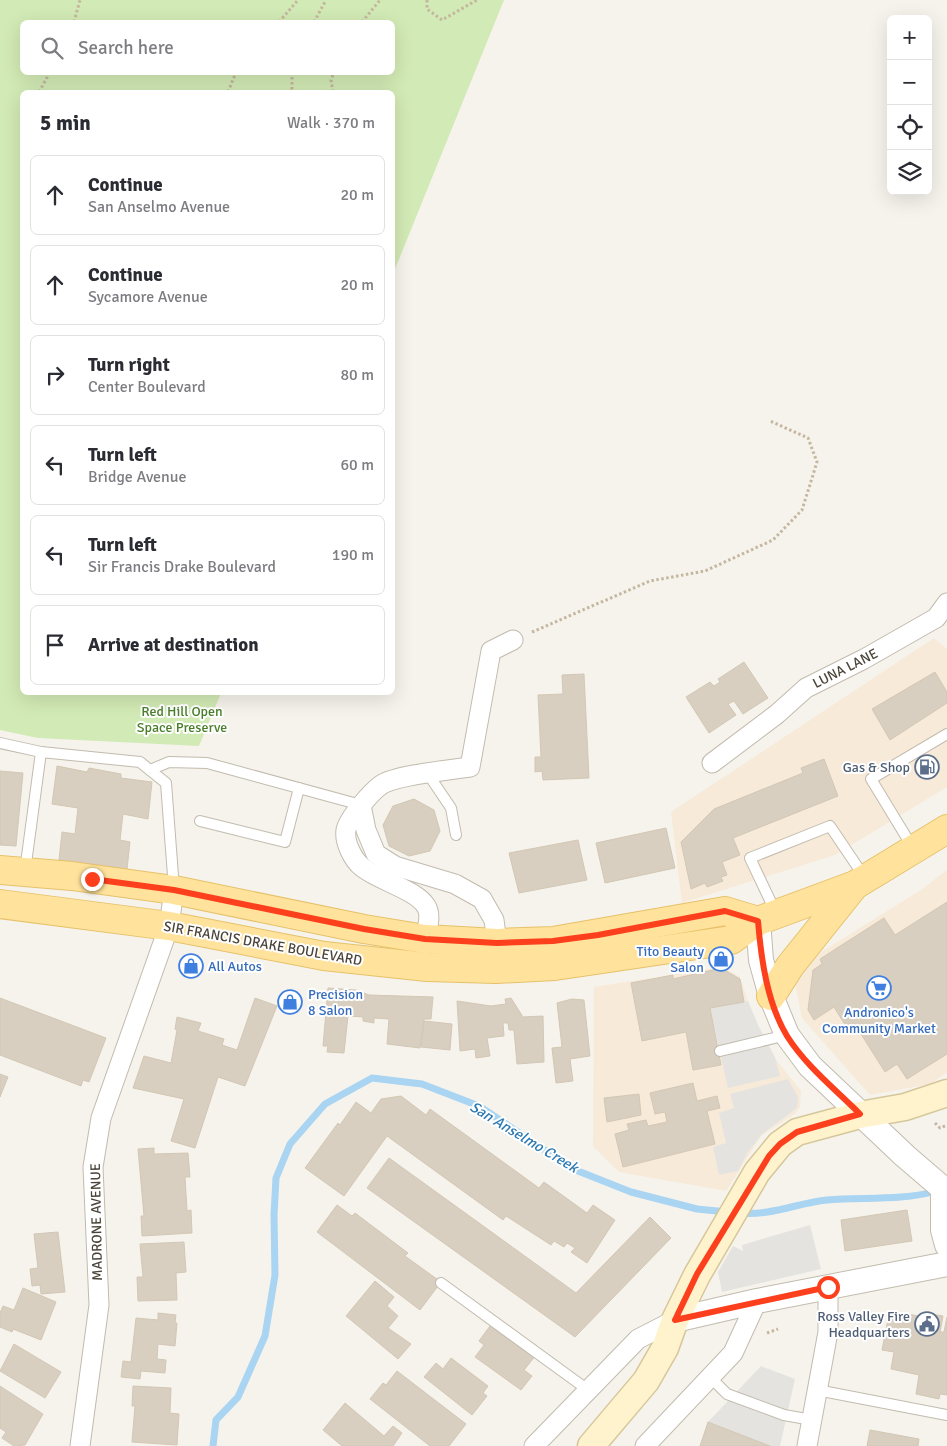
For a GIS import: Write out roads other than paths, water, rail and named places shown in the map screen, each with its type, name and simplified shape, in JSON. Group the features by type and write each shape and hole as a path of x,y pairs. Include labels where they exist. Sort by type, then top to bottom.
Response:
{"main road":[{"name":"SIR FRANCIS DRAKE BOULEVARD","path":"0,904 169,926 324,956 427,967 496,969 555,966 731,940 768,918 860,882 947,830"},
{"path":"12,871 72,876 174,890 364,929 425,939 497,943 553,941 598,935 725,911 768,918"},
{"path":"771,996 790,966 860,882"},
{"path":"596,1441 646,1381 665,1348 675,1320 697,1274 757,1172 780,1144 797,1132 860,1114 905,1107 947,1093"}],"street":[{"name":"LUNA LANE","path":"712,763 777,714 806,688 943,616"},
{"path":"425,939 429,921 428,908 419,898 378,878 360,866 347,844 346,829 361,805 381,784 415,775 470,767 490,651 513,640"},
{"path":"361,805 366,830 376,854 395,866 455,884 482,899 494,920 497,943"},
{"name":"MADRONE AVENUE","path":"80,1446 98,1305 93,1167 102,1118 169,926 174,890"},
{"path":"768,918 762,960 771,996 787,1035 810,1066 945,1192 942,1215 947,1246"},
{"path":"534,1446 638,1339 675,1320 758,1301 947,1264"},
{"path":"807,1446 828,1332 828,1287"},
{"path":"645,1446 733,1354 758,1301"}],"lane":[{"path":"914,850 871,779 947,734"},
{"path":"0,743 41,752 140,762 150,770 166,784 174,890"},
{"path":"12,871 41,752"},
{"path":"150,770 169,762 207,763 361,805"},
{"path":"428,774 452,808 456,835"},
{"path":"200,821 285,842 299,788"},
{"path":"768,918 750,858 830,826 860,882"},
{"path":"720,1050 787,1035"},
{"path":"441,1283 588,1390"},
{"path":"710,1378 727,1394 784,1416 812,1420"},
{"path":"817,1390 947,1415"}],"waterway":[{"name":"San Anselmo Creek","path":"213,1446 216,1420 238,1397 265,1336 275,1275 274,1215 276,1178 290,1144 325,1104 372,1078 422,1084 479,1106 573,1169 631,1192 697,1209 727,1212"},
{"name":"San Anselmo Creek","path":"740,1213 762,1213 827,1200 910,1196 937,1191"}],"place":[{"name":"Gas & Shop","path":"927,767"},
{"name":"Tito Beauty Salon","path":"721,959"},
{"name":"All Autos","path":"191,966"},
{"name":"Andronico's Community Market","path":"879,988"},
{"name":"Precision 8 Salon","path":"290,1002"},
{"name":"Ross Valley Fire Headquarters","path":"927,1324"}],"park label":[{"name":"Red Hill Open Space Preserve","path":"182,720"}]}
